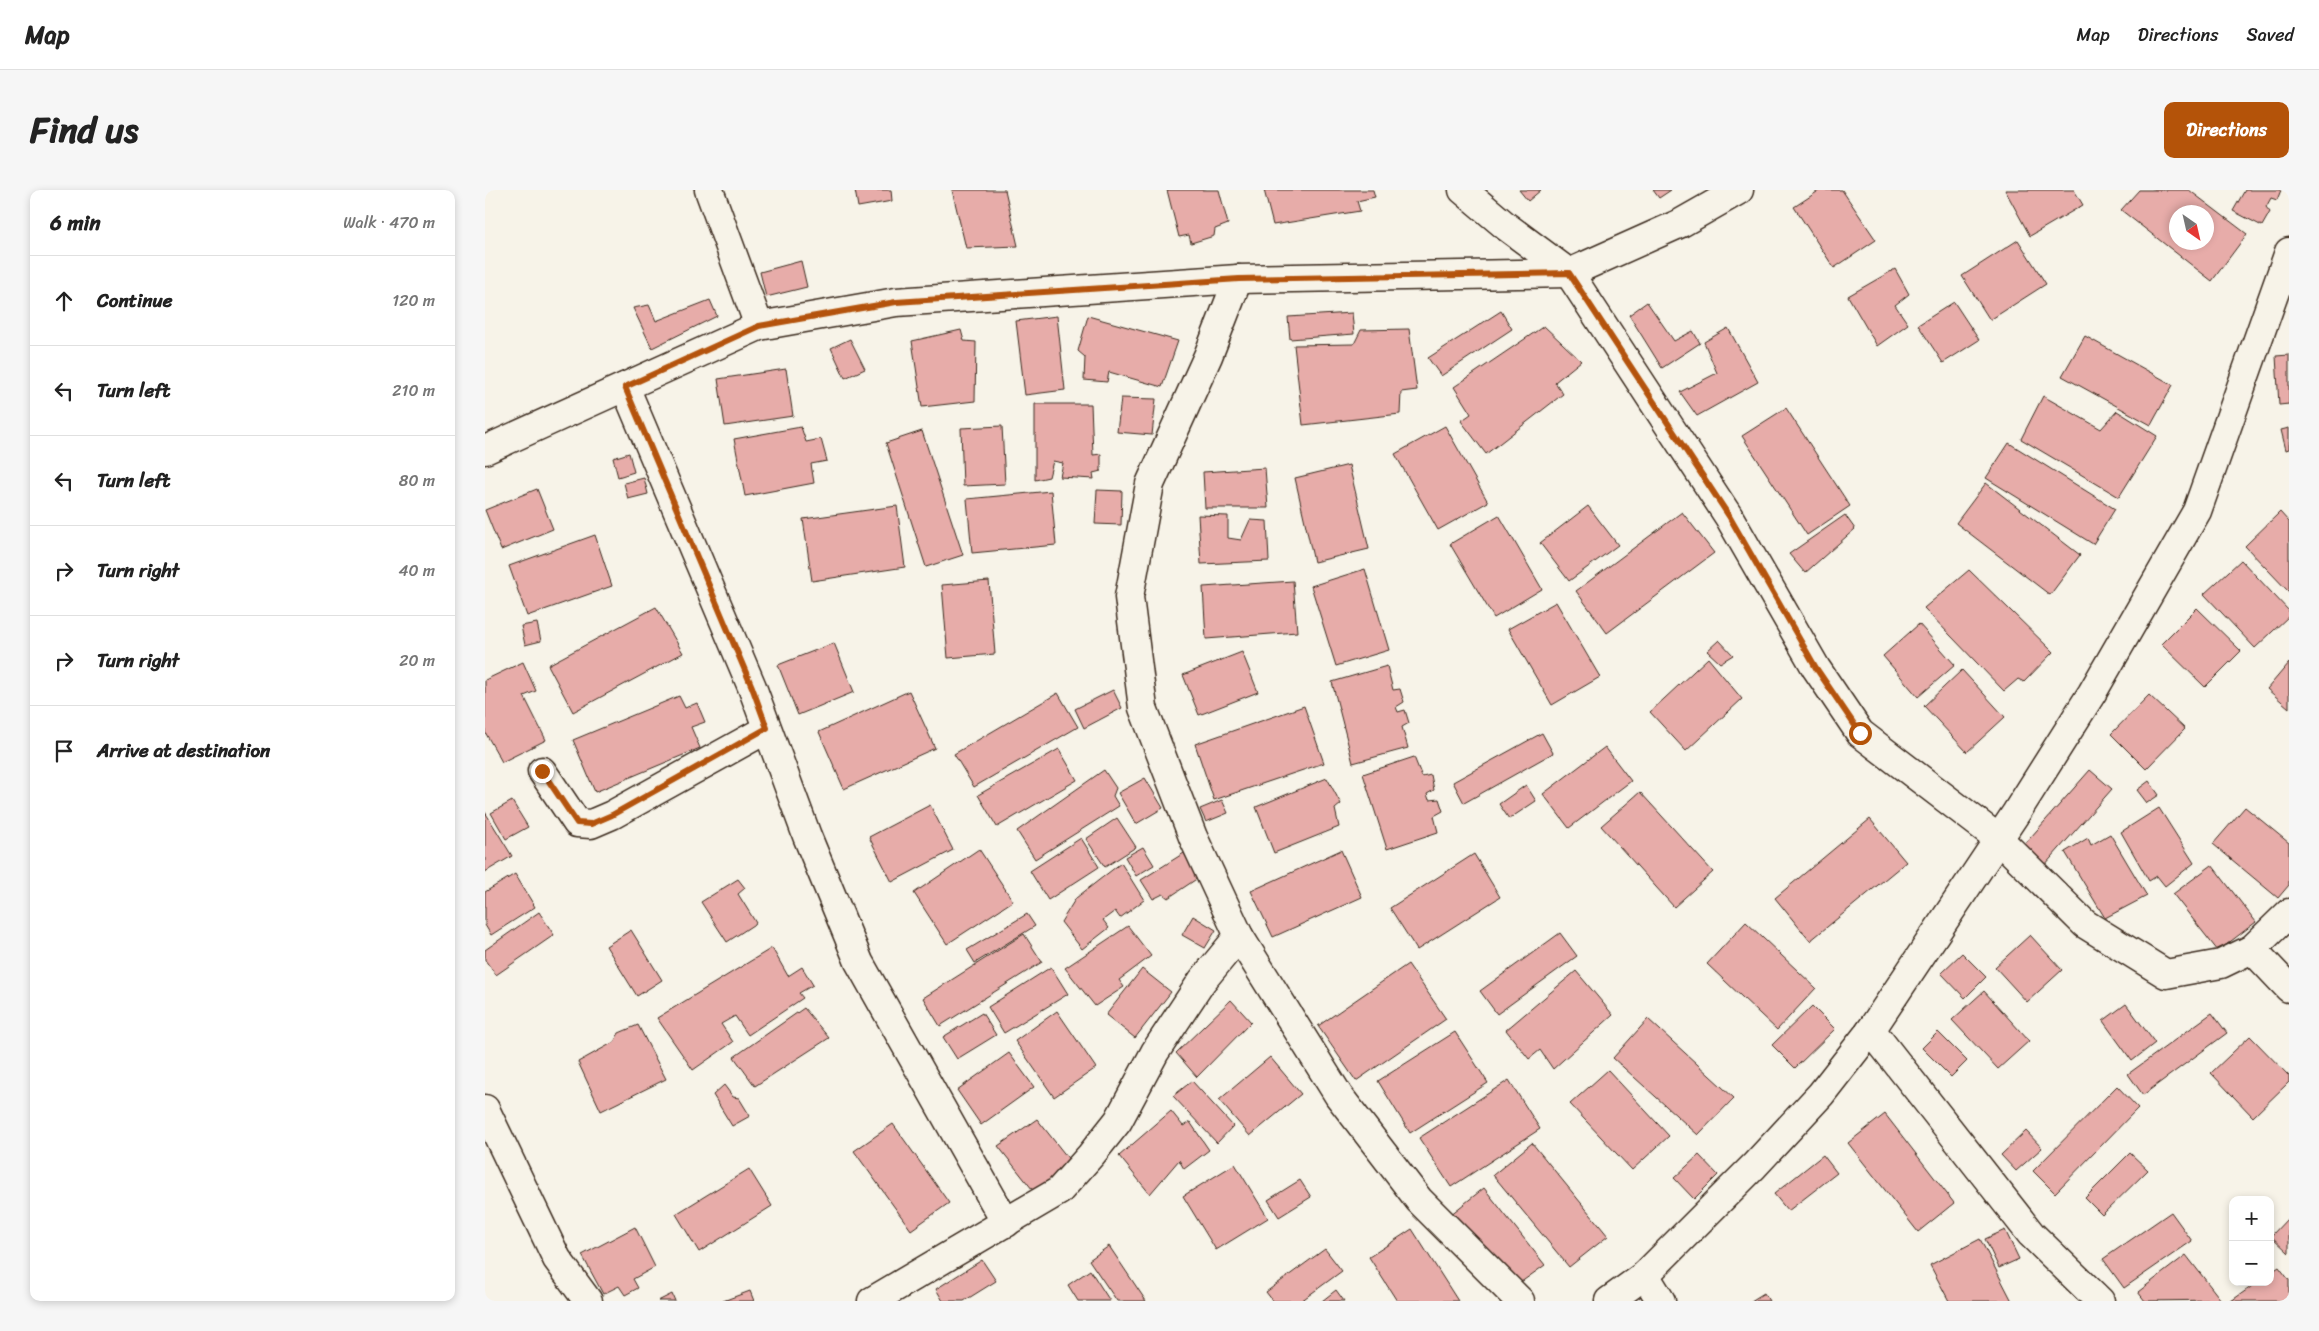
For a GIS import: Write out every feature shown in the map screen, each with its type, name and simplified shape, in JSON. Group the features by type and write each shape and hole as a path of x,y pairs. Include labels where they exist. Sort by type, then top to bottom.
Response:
{"street":[{"path":"709,190 759,326"},
{"path":"1463,190 1507,227 1569,273 1729,516 1816,668 1860,733 1999,839 2085,924 2166,974 2221,964 2252,949 2289,913"},
{"path":"485,450 759,326 896,302 1239,279 1569,273 1681,223 1739,190"},
{"path":"1609,1301 1645,1275 1754,1166 1821,1094 1871,1030 1999,839 2091,693 2197,511 2279,311 2289,252"},
{"path":"1239,279 1208,356 1150,484 1129,597 1143,708 1193,837 1239,936 1339,1096 1419,1200 1520,1301"},
{"path":"625,387 752,687 807,836 859,962 1006,1223"},
{"path":"542,771 577,823 591,824 612,815 767,728"},
{"path":"872,1301 1059,1191 1118,1121 1155,1052 1202,981 1239,936"},
{"path":"2252,949 2289,988"},
{"path":"1871,1030 2031,1234 2100,1301"},
{"path":"485,1109 557,1258 588,1301"},
{"path":"1645,1275 1661,1301"}],"building":[{"path":"855,190 891,190 892,201 858,207"},
{"path":"952,190 1005,190 1018,246 966,248"},
{"path":"1167,190 1219,190 1228,224 1215,229 1214,236 1191,243 1189,235 1179,237"},
{"path":"1264,190 1373,190 1375,197 1357,201 1360,211 1273,225"},
{"path":"1519,190 1541,190 1528,201"},
{"path":"1653,190 1671,190 1659,198"},
{"path":"1820,190 1842,190 1876,240 1834,268 1794,207"},
{"path":"2005,190 2074,190 2083,205 2030,236"},
{"path":"2139,190 2189,190 2209,205 2169,205 2169,247 2121,210"},
{"path":"2245,190 2281,190 2277,200 2271,198 2266,207 2270,212 2262,226 2233,211"},
{"path":"2214,209 2247,234 2212,281 2172,250 2214,250"},
{"path":"2018,240 2046,284 1990,320 1962,276"},
{"path":"801,261 807,287 766,297 760,272"},
{"path":"1895,269 1909,294 1895,305 1908,324 1877,346 1848,296"},
{"path":"710,300 717,316 652,348 633,308 649,305 656,321"},
{"path":"1647,302 1674,341 1693,331 1700,343 1662,368 1629,315"},
{"path":"1954,302 1979,340 1943,363 1918,325"},
{"path":"1501,311 1512,329 1441,376 1428,358"},
{"path":"1352,313 1354,334 1290,339 1288,317"},
{"path":"1057,316 1065,390 1025,395 1016,321"},
{"path":"1088,316 1178,341 1162,387 1109,372 1107,382 1084,380 1085,357 1078,351"},
{"path":"1544,326 1581,361 1555,382 1563,394 1486,454 1461,421 1471,414 1454,387"},
{"path":"1728,328 1758,382 1697,416 1680,392 1717,373 1704,342"},
{"path":"1409,329 1417,390 1401,392 1400,414 1303,425 1294,345 1354,344 1361,330"},
{"path":"961,330 964,341 976,342 975,401 922,407 912,341"},
{"path":"2085,336 2173,385 2151,425 2062,376"},
{"path":"850,339 865,369 845,378 831,348"},
{"path":"2289,355 2289,404 2279,405 2276,356"},
{"path":"786,369 793,416 725,426 718,379"},
{"path":"2043,396 2101,429 2117,411 2157,436 2119,497 2021,439"},
{"path":"1121,398 1156,399 1152,435 1117,432"},
{"path":"1035,404 1091,404 1093,455 1101,454 1101,471 1093,473 1094,479 1060,477 1063,463 1053,461 1049,477 1035,480"},
{"path":"1786,408 1850,506 1807,535 1742,436"},
{"path":"1002,426 1005,484 963,486 961,428"},
{"path":"1445,426 1488,502 1438,530 1395,454"},
{"path":"801,427 806,442 821,439 827,461 811,464 814,483 745,496 734,439"},
{"path":"2289,428 2289,449 2286,450 2281,430"},
{"path":"922,431 963,555 926,567 886,443"},
{"path":"2009,443 2115,509 2093,544 1986,478"},
{"path":"629,453 634,472 618,477 613,458"},
{"path":"1349,465 1369,549 1314,562 1295,478"},
{"path":"1265,468 1268,508 1205,508 1203,472"},
{"path":"644,478 648,494 628,499 624,483"},
{"path":"1986,483 2080,555 2050,595 1956,523"},
{"path":"537,489 553,529 501,550 485,510"},
{"path":"1097,490 1122,491 1121,525 1095,524"},
{"path":"1051,491 1056,545 972,553 967,499"},
{"path":"897,506 905,567 812,581 803,519"},
{"path":"1588,506 1618,545 1569,581 1540,543"},
{"path":"1682,512 1714,553 1607,633 1576,591"},
{"path":"2280,512 2289,522 2289,592 2245,546"},
{"path":"1198,515 1228,516 1228,538 1241,540 1250,520 1267,521 1269,561 1201,564"},
{"path":"1499,515 1542,589 1494,618 1450,544"},
{"path":"1845,515 1855,529 1805,573 1789,554"},
{"path":"595,535 612,586 527,616 509,566"},
{"path":"2241,560 2289,611 2289,616 2255,648 2204,594"},
{"path":"1365,569 1389,650 1336,666 1311,586"},
{"path":"1969,570 2053,652 2024,682 2018,679 2004,691 1924,608"},
{"path":"989,581 995,654 948,658 942,585"},
{"path":"1293,581 1297,632 1206,639 1203,587"},
{"path":"1556,602 1600,677 1552,705 1508,629"},
{"path":"656,607 683,653 573,712 548,665"},
{"path":"2197,608 2241,651 2205,687 2161,644"},
{"path":"537,623 541,641 525,645 521,626"},
{"path":"1919,624 1955,665 1918,697 1883,656"},
{"path":"1719,640 1733,655 1720,663 1707,651"},
{"path":"834,643 854,692 798,715 778,665"},
{"path":"1242,652 1258,692 1199,715 1183,675"},
{"path":"1708,658 1742,699 1686,751 1650,712"},
{"path":"523,662 536,691 524,696 546,740 502,762 485,732 485,680"},
{"path":"2289,663 2289,708 2267,689"},
{"path":"1387,666 1393,690 1400,689 1404,702 1396,707 1398,712 1405,710 1409,723 1402,727 1408,748 1353,763 1332,682"},
{"path":"1962,670 2005,717 1967,752 1924,706"},
{"path":"1113,690 1122,708 1084,728 1075,709"},
{"path":"909,691 935,748 844,789 819,732"},
{"path":"1058,693 1078,727 974,787 954,754"},
{"path":"2149,695 2185,729 2146,769 2111,734"},
{"path":"679,696 685,708 697,703 705,722 691,727 700,748 595,792 573,740"},
{"path":"1304,706 1324,763 1214,800 1195,744"},
{"path":"1542,733 1553,753 1464,803 1453,782"},
{"path":"1605,747 1631,781 1569,828 1543,794"},
{"path":"1059,749 1077,780 997,827 978,795"},
{"path":"1414,757 1422,777 1431,775 1434,790 1427,794 1429,800 1439,799 1443,811 1434,816 1438,832 1387,849 1363,774"},
{"path":"1104,770 1116,788 1113,796 1119,806 1035,859 1017,831"},
{"path":"2090,770 2112,789 2044,866 2023,846"},
{"path":"1145,778 1163,808 1136,824 1118,793"},
{"path":"1327,778 1341,804 1335,809 1339,827 1274,853 1256,807"},
{"path":"2149,781 2159,795 2147,803 2137,790"},
{"path":"1526,785 1536,801 1509,819 1499,804"},
{"path":"1640,792 1713,872 1674,907 1601,826"},
{"path":"1222,800 1228,813 1206,822 1200,809"},
{"path":"512,801 528,827 506,839 491,813"},
{"path":"930,805 953,850 892,882 869,837"},
{"path":"2245,807 2289,843 2289,885 2278,898 2213,844"},
{"path":"2159,808 2194,863 2165,886 2157,876 2149,881 2121,832"},
{"path":"485,812 512,856 485,872"},
{"path":"1117,818 1136,847 1105,867 1086,839"},
{"path":"1870,819 1906,862 1810,941 1775,898"},
{"path":"2110,834 2147,896 2105,918 2065,852 2088,838 2091,845"},
{"path":"1081,838 1099,867 1048,900 1030,871"},
{"path":"1143,847 1154,865 1136,876 1125,857"},
{"path":"979,849 1013,901 947,944 914,893"},
{"path":"1341,850 1362,897 1273,937 1251,891"},
{"path":"1184,853 1198,878 1168,898 1163,894 1153,899 1141,880"},
{"path":"1474,854 1500,897 1417,950 1390,908"},
{"path":"1121,863 1144,900 1120,918 1115,911 1103,920 1109,928 1082,949 1061,922 1076,898"},
{"path":"2212,865 2256,922 2218,951 2173,894"},
{"path":"515,874 535,907 491,935 485,925 485,892"},
{"path":"738,879 745,888 738,894 756,923 727,942 701,902"},
{"path":"539,912 554,935 496,975 485,960 485,950"},
{"path":"1027,914 1035,926 975,963 967,950"},
{"path":"1193,916 1216,930 1205,948 1182,935"},
{"path":"1746,922 1816,988 1777,1030 1707,964"},
{"path":"1128,926 1151,956 1119,980 1124,987 1095,1006 1065,968"},
{"path":"631,930 662,980 637,996 606,946"},
{"path":"1560,933 1577,956 1497,1014 1480,991"},
{"path":"1024,934 1042,962 940,1026 923,998"},
{"path":"2030,935 2062,970 2027,1002 1995,967"},
{"path":"772,948 788,976 802,967 813,985 799,993 803,998 748,1035 735,1016 721,1024 733,1042 693,1070 657,1018"},
{"path":"1962,953 1986,977 1965,998 1941,973"},
{"path":"1408,964 1446,1019 1356,1081 1318,1026"},
{"path":"1051,967 1068,994 1004,1033 988,1007"},
{"path":"1142,969 1171,992 1135,1038 1106,1015"},
{"path":"1576,971 1613,1015 1553,1069 1540,1050 1529,1059 1506,1030"},
{"path":"1984,991 2029,1041 1998,1069 1952,1020"},
{"path":"1231,1000 1251,1022 1197,1077 1176,1053"},
{"path":"2126,1004 2155,1043 2132,1061 2103,1021"},
{"path":"1812,1006 1835,1029 1795,1068 1772,1045"},
{"path":"804,1008 829,1038 755,1086 734,1057"},
{"path":"1057,1011 1096,1068 1054,1097 1015,1041"},
{"path":"982,1013 996,1035 957,1059 943,1037"},
{"path":"2212,1013 2227,1033 2143,1095 2128,1074"},
{"path":"1648,1019 1734,1098 1698,1135 1613,1058"},
{"path":"638,1025 666,1079 601,1111 578,1062 614,1042 619,1033"},
{"path":"1455,1032 1488,1083 1410,1133 1378,1081"},
{"path":"1938,1032 1967,1061 1951,1077 1922,1048"},
{"path":"2250,1036 2289,1076 2289,1082 2253,1117 2211,1073"},
{"path":"1009,1053 1034,1087 981,1125 957,1090"},
{"path":"1270,1057 1301,1094 1250,1136 1219,1100"},
{"path":"1608,1070 1669,1136 1632,1170 1570,1104"},
{"path":"1509,1080 1540,1129 1451,1187 1419,1138"},
{"path":"1192,1081 1233,1126 1217,1143 1173,1096"},
{"path":"724,1085 733,1097 739,1098 750,1116 732,1126 713,1095"},
{"path":"2117,1086 2138,1108 2055,1193 2033,1171"},
{"path":"1171,1111 1183,1126 1190,1122 1209,1150 1184,1169 1179,1160 1150,1194 1119,1156"},
{"path":"1885,1114 1954,1203 1918,1232 1848,1143"},
{"path":"1037,1119 1071,1162 1036,1194 998,1146"},
{"path":"893,1124 949,1203 911,1230 854,1151"},
{"path":"2026,1131 2042,1148 2016,1171 2001,1155"},
{"path":"1532,1143 1608,1236 1569,1267 1493,1175"},
{"path":"2130,1153 2148,1170 2102,1215 2085,1198"},
{"path":"1699,1155 1718,1175 1694,1199 1674,1178"},
{"path":"1823,1155 1837,1173 1788,1211 1774,1194"},
{"path":"1235,1164 1268,1218 1216,1250 1183,1196"},
{"path":"749,1169 772,1206 699,1252 676,1214"},
{"path":"1300,1180 1311,1197 1279,1217 1268,1200"},
{"path":"1484,1188 1545,1265 1510,1290 1450,1215"},
{"path":"2171,1212 2192,1241 2124,1288 2103,1259"},
{"path":"2289,1217 2289,1253 2274,1239 2274,1233"},
{"path":"635,1227 655,1267 633,1279 638,1288 625,1295 619,1286 603,1294 582,1255"},
{"path":"1412,1229 1458,1301 1397,1301 1369,1257"},
{"path":"2005,1230 2019,1259 1999,1268 1985,1239"},
{"path":"1980,1239 2012,1301 1949,1301 1930,1265"},
{"path":"1109,1246 1146,1301 1117,1301 1089,1260"},
{"path":"1325,1249 1342,1271 1301,1301 1273,1301 1266,1292"},
{"path":"2186,1255 2221,1300 2145,1301 2138,1292"},
{"path":"982,1260 996,1281 964,1301 943,1301 936,1289"},
{"path":"2279,1267 2289,1280 2289,1301 2231,1301 2252,1286 2274,1286 2274,1270"},
{"path":"1090,1270 1110,1301 1078,1301 1068,1285"},
{"path":"1336,1290 1344,1301 1322,1301"},
{"path":"750,1291 754,1301 723,1301"},
{"path":"1764,1293 1769,1301 1751,1301"},
{"path":"672,1294 675,1301 658,1301"}],"route":[{"path":"542,771 577,823 591,824 612,815 767,728 752,687 625,387 759,326 896,302 1239,279 1473,273 1569,273 1729,516 1816,668 1860,733"}]}
